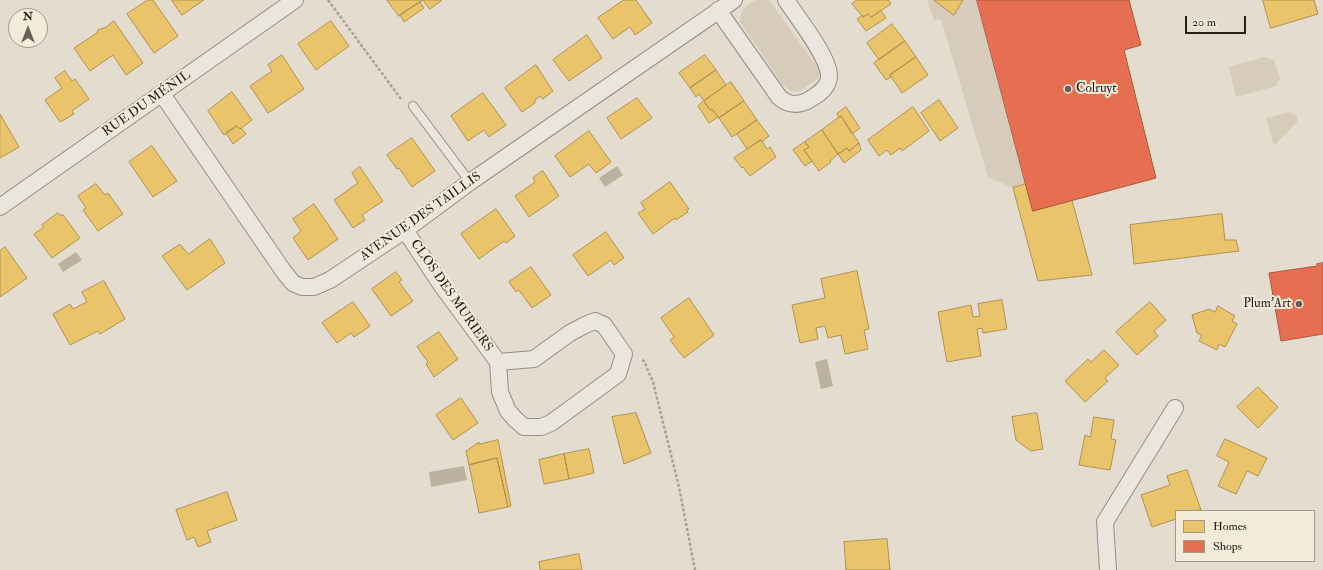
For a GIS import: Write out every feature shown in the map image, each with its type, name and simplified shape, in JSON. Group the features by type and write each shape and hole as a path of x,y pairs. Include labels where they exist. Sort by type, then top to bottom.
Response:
{"street":[{"name":"RUE DU MÉNIL","path":"0,208 295,0"},
{"name":"AVENUE DES TAILLIS","path":"162,94 284,272 293,283 302,287 314,287 330,280 405,230 470,182 734,0"},
{"path":"718,10 779,97 785,103 799,104 822,92 829,78 828,70 822,55 786,0"},
{"name":"CLOS DES MURIERS","path":"405,230 442,286 498,362 500,392 508,411 514,419 524,427 541,427 551,423 618,374 624,354 604,325 595,321 570,333 534,359 498,362"},
{"path":"1108,570 1105,522 1175,408"}],"lane":[{"path":"413,106 470,182"}],"path":[{"path":"328,0 404,103 413,106"},
{"path":"624,354 644,361 653,382 679,487 695,570"}],"shaded area":[{"path":"756,0 769,0 821,73 818,78 799,92 791,91 783,85 740,22 741,14 744,8"},
{"path":"927,0 977,0 1026,184 1013,188 988,177 941,19 934,20"},
{"path":"1264,57 1274,60 1280,78 1276,86 1236,97 1229,67"},
{"path":"1290,112 1297,116 1297,122 1274,146 1266,118"},
{"path":"617,166 623,175 605,187 599,178"},
{"path":"76,252 82,260 63,272 58,264"},
{"path":"827,359 833,386 821,389 815,362"},
{"path":"464,466 467,480 431,487 429,472"}],"building: Homes":[{"path":"148,0 153,0 178,36 154,53 127,14"},
{"path":"172,0 204,0 182,15"},
{"path":"387,0 423,0 399,16"},
{"path":"423,0 441,0 441,1 430,9"},
{"path":"624,0 636,0 652,23 635,35 630,27 613,39 598,18"},
{"path":"857,0 888,0 891,4 871,17 868,14 863,17 852,4"},
{"path":"934,0 963,0 954,15"},
{"path":"1263,0 1314,0 1318,14 1271,28"},
{"path":"420,2 424,8 404,22 400,15"},
{"path":"881,11 886,18 866,31 857,19 862,15 863,17 868,14 871,17"},
{"path":"114,21 143,63 126,75 113,55 90,71 74,48 97,33 98,30 106,27"},
{"path":"331,21 349,46 316,70 298,44"},
{"path":"892,24 905,41 879,60 867,43"},
{"path":"587,35 602,58 569,81 553,60"},
{"path":"905,41 916,57 890,75 891,77 886,80 874,63"},
{"path":"282,55 304,89 268,113 250,86 272,71 268,65"},
{"path":"705,55 716,70 690,88 679,73"},
{"path":"916,57 928,75 902,93 890,75"},
{"path":"536,65 553,91 543,99 540,96 535,100 535,103 522,112 505,88"},
{"path":"716,70 726,85 704,101 699,94 696,97 690,88"},
{"path":"65,71 72,81 75,79 89,99 72,111 74,114 60,122 45,100 62,88 55,78"},
{"path":"731,82 744,101 719,118 712,109 710,110 704,101"},
{"path":"232,92 252,120 240,129 237,126 224,135 208,111"},
{"path":"483,93 506,125 489,137 484,130 468,141 451,116"},
{"path":"637,98 652,118 621,139 607,118"},
{"path":"939,100 958,128 940,141 921,113"},
{"path":"704,101 710,110 712,109 718,117 709,123 698,106"},
{"path":"744,101 757,120 732,137 719,118"},
{"path":"846,107 860,128 852,134 841,116 839,117 837,114"},
{"path":"913,107 929,131 902,151 900,148 891,155 887,150 879,156 868,140"},
{"path":"0,114 19,147 0,158"},
{"path":"841,116 859,143 849,151 847,148 838,154 822,130"},
{"path":"757,120 769,136 762,142 761,140 747,149 737,134"},
{"path":"237,126 246,134 233,144 226,133"},
{"path":"822,130 838,154 830,161 831,162 819,171 804,150 809,147 805,142"},
{"path":"589,131 611,162 596,173 589,164 570,177 555,156"},
{"path":"412,138 435,171 412,187 399,168 397,169 387,155"},
{"path":"761,140 767,149 770,147 776,157 750,176 734,158"},
{"path":"805,142 809,147 804,150 812,161 805,166 793,150"},
{"path":"859,143 861,150 844,163 838,154 847,148 849,151"},
{"path":"152,146 177,181 153,197 129,162"},
{"path":"360,167 383,201 362,215 365,220 353,228 334,200 358,183 352,173"},
{"path":"543,171 559,196 529,217 515,196 535,182 533,178"},
{"path":"670,182 689,209 686,210 688,212 676,220 675,218 653,234 638,213 645,209 641,203"},
{"path":"96,184 105,195 108,193 123,214 98,231 83,210 86,208 78,196"},
{"path":"1026,184 1033,211 1072,200 1092,275 1038,281 1013,188"},
{"path":"314,204 338,239 308,260 293,238 301,231 293,219"},
{"path":"496,209 515,236 506,243 504,241 479,259 461,234"},
{"path":"58,213 63,215 80,238 52,258 34,234 44,227 42,225"},
{"path":"1222,214 1225,240 1236,240 1239,251 1134,264 1130,225"},
{"path":"606,232 624,258 614,265 611,260 588,276 573,255"},
{"path":"210,239 225,263 187,290 162,256 180,244 188,254"},
{"path":"5,247 27,278 0,297 0,251"},
{"path":"531,267 551,295 532,308 519,290 516,292 509,282"},
{"path":"857,271 869,329 864,330 868,349 845,354 841,335 828,338 825,326 816,328 818,339 800,343 792,305 825,298 821,279"},
{"path":"396,272 402,280 399,282 413,301 391,316 372,289"},
{"path":"104,281 125,319 100,334 98,331 70,345 53,314 70,304 73,309 87,302 82,292"},
{"path":"689,298 714,335 684,358 670,340 674,337 661,318"},
{"path":"1002,300 1007,329 983,333 982,328 977,329 981,356 947,362 938,312 971,305 973,317 980,316 978,304"},
{"path":"353,302 370,326 354,337 351,333 337,343 322,323"},
{"path":"1150,302 1166,320 1154,331 1158,336 1137,355 1116,332"},
{"path":"1218,306 1235,316 1232,321 1237,324 1225,347 1219,344 1217,350 1199,341 1202,335 1197,333 1192,315 1209,309 1215,312"},
{"path":"439,332 458,359 434,377 426,364 428,362 417,347"},
{"path":"1104,350 1119,365 1105,378 1108,381 1085,402 1065,381 1088,359 1091,362"},
{"path":"1258,387 1278,407 1258,428 1237,407"},
{"path":"461,398 478,423 453,440 436,415"},
{"path":"636,413 651,453 624,464 612,417"},
{"path":"1037,413 1043,449 1031,451 1016,440 1012,417"},
{"path":"1094,417 1114,420 1111,439 1116,440 1110,470 1079,465 1085,435 1090,437"},
{"path":"1225,439 1267,458 1258,476 1247,471 1236,494 1218,486 1229,462 1217,456"},
{"path":"498,440 511,506 508,507 497,458 469,465 466,451 479,442 479,444"},
{"path":"589,449 594,473 569,479 564,454"},
{"path":"564,454 569,479 544,484 539,460"},
{"path":"497,458 508,507 479,513 469,465"},
{"path":"1187,470 1201,510 1175,510 1175,519 1152,527 1141,495 1170,485 1167,476"},
{"path":"227,492 237,520 207,531 211,542 198,547 194,537 187,540 176,510"},
{"path":"887,539 890,570 846,570 844,542"},
{"path":"579,554 582,570 540,570 539,562"}],"building: Shops":[{"name":"Colruyt","path":"977,0 1129,0 1141,45 1124,50 1156,178 1033,211"},
{"name":"Plum'Art","path":"1323,263 1323,334 1281,341 1269,273 1317,266 1317,264"}],"place":[{"name":"Colruyt","path":"1068,89"},
{"name":"Plum'Art","path":"1299,304"}]}
